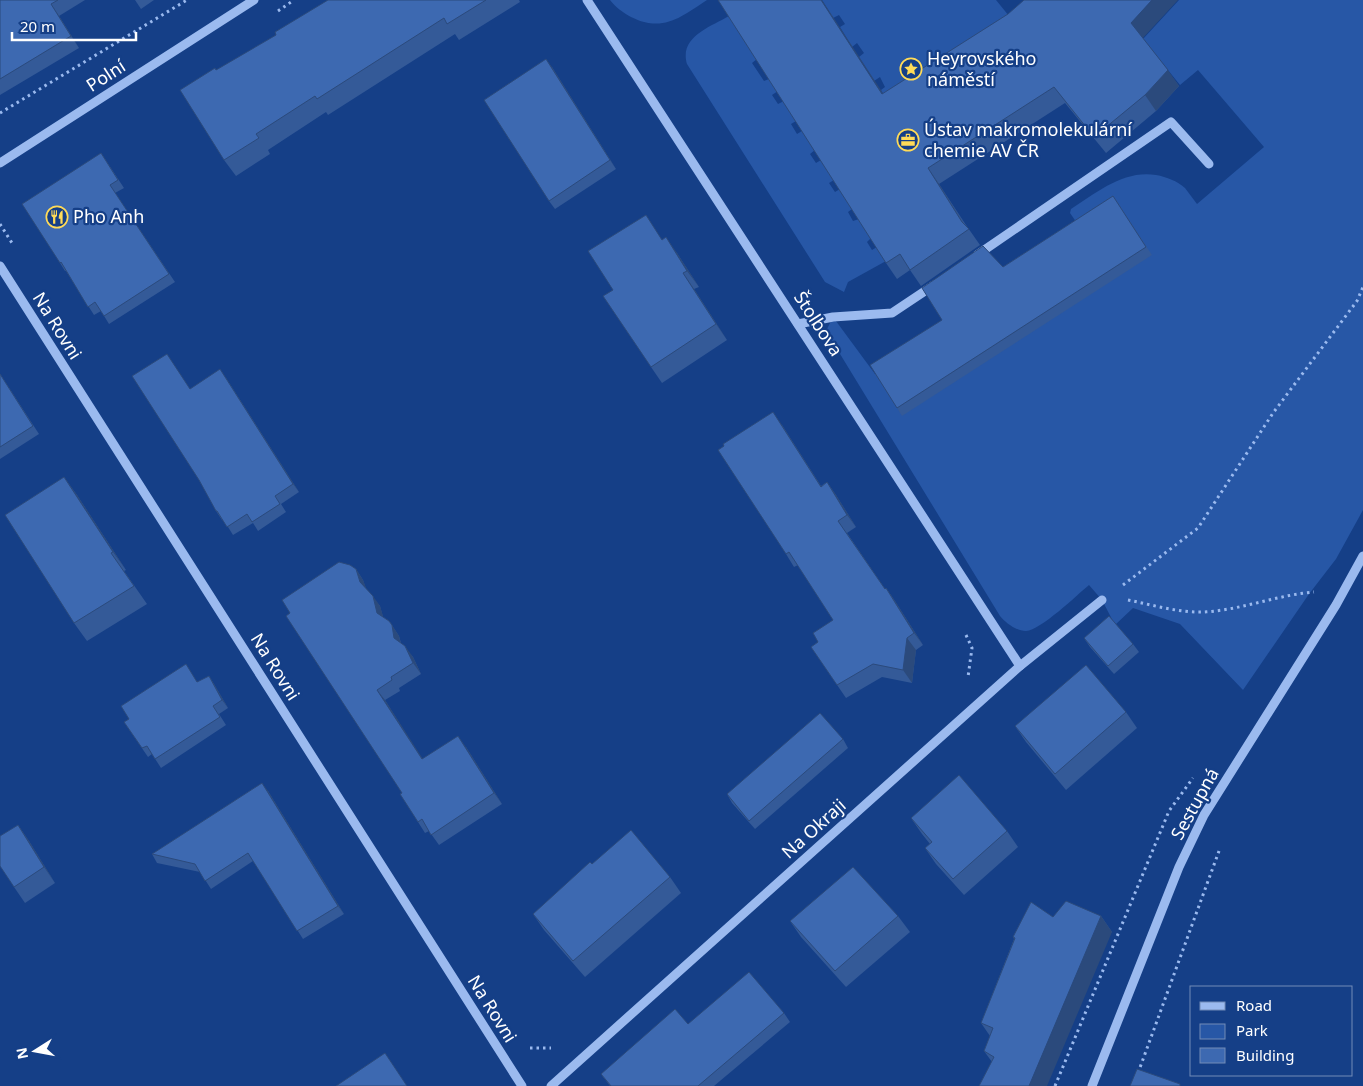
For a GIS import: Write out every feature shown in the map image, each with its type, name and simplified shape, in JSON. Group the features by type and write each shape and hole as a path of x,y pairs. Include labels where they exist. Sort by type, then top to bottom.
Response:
{"street":[{"name":"Polní","path":"0,164 254,0"},
{"name":"Štolbova","path":"587,0 1020,666"},
{"path":"966,263 1171,122 1209,164"},
{"name":"Na Rovni","path":"0,266 522,1086"},
{"path":"798,324 833,317 892,314 942,280"},
{"name":"Sestupná","path":"1092,1086 1180,867 1204,815 1336,605 1363,556"},
{"name":"Na Okraji","path":"551,1086 1020,666 1102,600"}],"path":[{"path":"0,113 186,0"},
{"path":"1102,600 1198,528 1274,414 1357,301 1363,287"},
{"path":"1102,600 1127,600 1187,612 1204,612 1296,594 1316,592 1336,605"},
{"path":"1136,1079 1222,842"}],"green space":[{"path":"610,0 707,0 671,21 653,23 642,22 631,17"},
{"name":"Heyrovského náměstí","path":"822,0 996,0 1018,27 884,96 881,90 885,87 880,77 874,81 859,57 864,53 857,43 852,47 840,27 845,24 839,15 833,18"},
{"path":"1179,0 1363,0 1363,510 1336,559 1309,594 1243,690 1180,624 1133,608 1115,625 1102,600 1089,585 1049,619 1033,629 1019,630 1005,621 1000,616 826,331 833,317 875,374 1081,229 1070,213 1071,209 1101,189 1133,176 1144,174 1156,175 1172,180 1185,188 1197,204 1264,147 1198,70 1180,85 1143,39"},
{"path":"729,16 757,59 752,63 764,81 769,79 778,91 772,95 778,104 784,101 796,121 791,124 797,134 802,131 815,150 810,154 816,163 821,160 834,180 829,183 835,192 840,189 852,209 848,212 853,221 859,219 871,238 867,242 872,250 877,247 886,261 848,282 844,292 825,282 687,64 686,55 692,40 705,29"}],"building":[{"path":"0,0 58,0 51,4 71,36 0,79"},
{"path":"328,0 486,0 447,24 444,18 317,99 315,96 256,134 259,138 224,160 180,90 215,68 216,70 276,35 275,32"},
{"name":"Ústav makromolekulární chemie AV ČR","path":"718,0 821,0 882,94 1008,14 1024,0 1152,0 1131,23 1168,70 1145,95 1094,137 1054,87 928,168 962,222 969,229 910,270 900,254 886,263"},
{"path":"546,59 610,160 549,201 484,100"},
{"path":"101,153 118,180 110,185 169,274 104,316 95,302 88,307 61,262 22,204"},
{"path":"1113,196 1146,247 897,408 870,365 942,320 922,288 983,246 1003,267"},
{"path":"646,215 662,240 666,237 687,271 683,273 716,324 651,367 603,296 613,290 588,251"},
{"path":"167,354 190,389 220,369 293,484 275,496 280,504 252,522 247,514 227,527 132,376"},
{"path":"0,374 33,426 0,447"},
{"path":"773,412 821,487 827,482 847,515 838,521 886,588 914,633 907,638 903,670 873,664 837,685 811,647 818,642 813,633 833,620 789,552 786,554 718,450 724,446 723,444"},
{"path":"64,477 113,552 111,553 134,586 74,623 5,515"},
{"path":"339,562 356,569 360,582 373,596 377,613 392,625 394,638 405,646 413,663 391,677 392,680 377,690 422,759 458,736 494,793 431,835 422,819 418,822 400,794 402,793 286,616 290,613 282,600"},
{"path":"1109,616 1133,644 1108,666 1084,638"},
{"path":"186,664 197,682 209,676 222,700 213,706 220,717 155,759 147,746 142,748 124,722 129,719 121,706"},
{"path":"1086,665 1126,712 1055,774 1015,726"},
{"path":"820,713 843,739 749,821 727,794"},
{"path":"959,775 1007,831 953,879 925,848 932,842 911,818"},
{"path":"262,783 338,906 297,931 248,853 205,881 195,864 152,854"},
{"path":"18,825 44,867 14,887 0,866 0,836"},
{"path":"631,830 670,877 573,961 533,914 590,862 592,864"},
{"path":"853,867 898,916 835,971 790,921"},
{"path":"1066,901 1101,916 1029,1086 979,1086 994,1057 984,1051 993,1028 981,1023 1015,938 1013,937 1031,902 1053,917"},
{"path":"749,972 784,1013 698,1086 611,1086 601,1074 675,1009 688,1024"},
{"path":"385,1053 407,1086 336,1086"},
{"path":"1137,1069 1180,1084 1180,1086 1130,1086"}],"place":[{"name":"Heyrovského náměstí","path":"911,69"},
{"name":"Ústav makromolekulární chemie AV ČR","path":"908,140"},
{"name":"Pho Anh","path":"57,217"}]}
